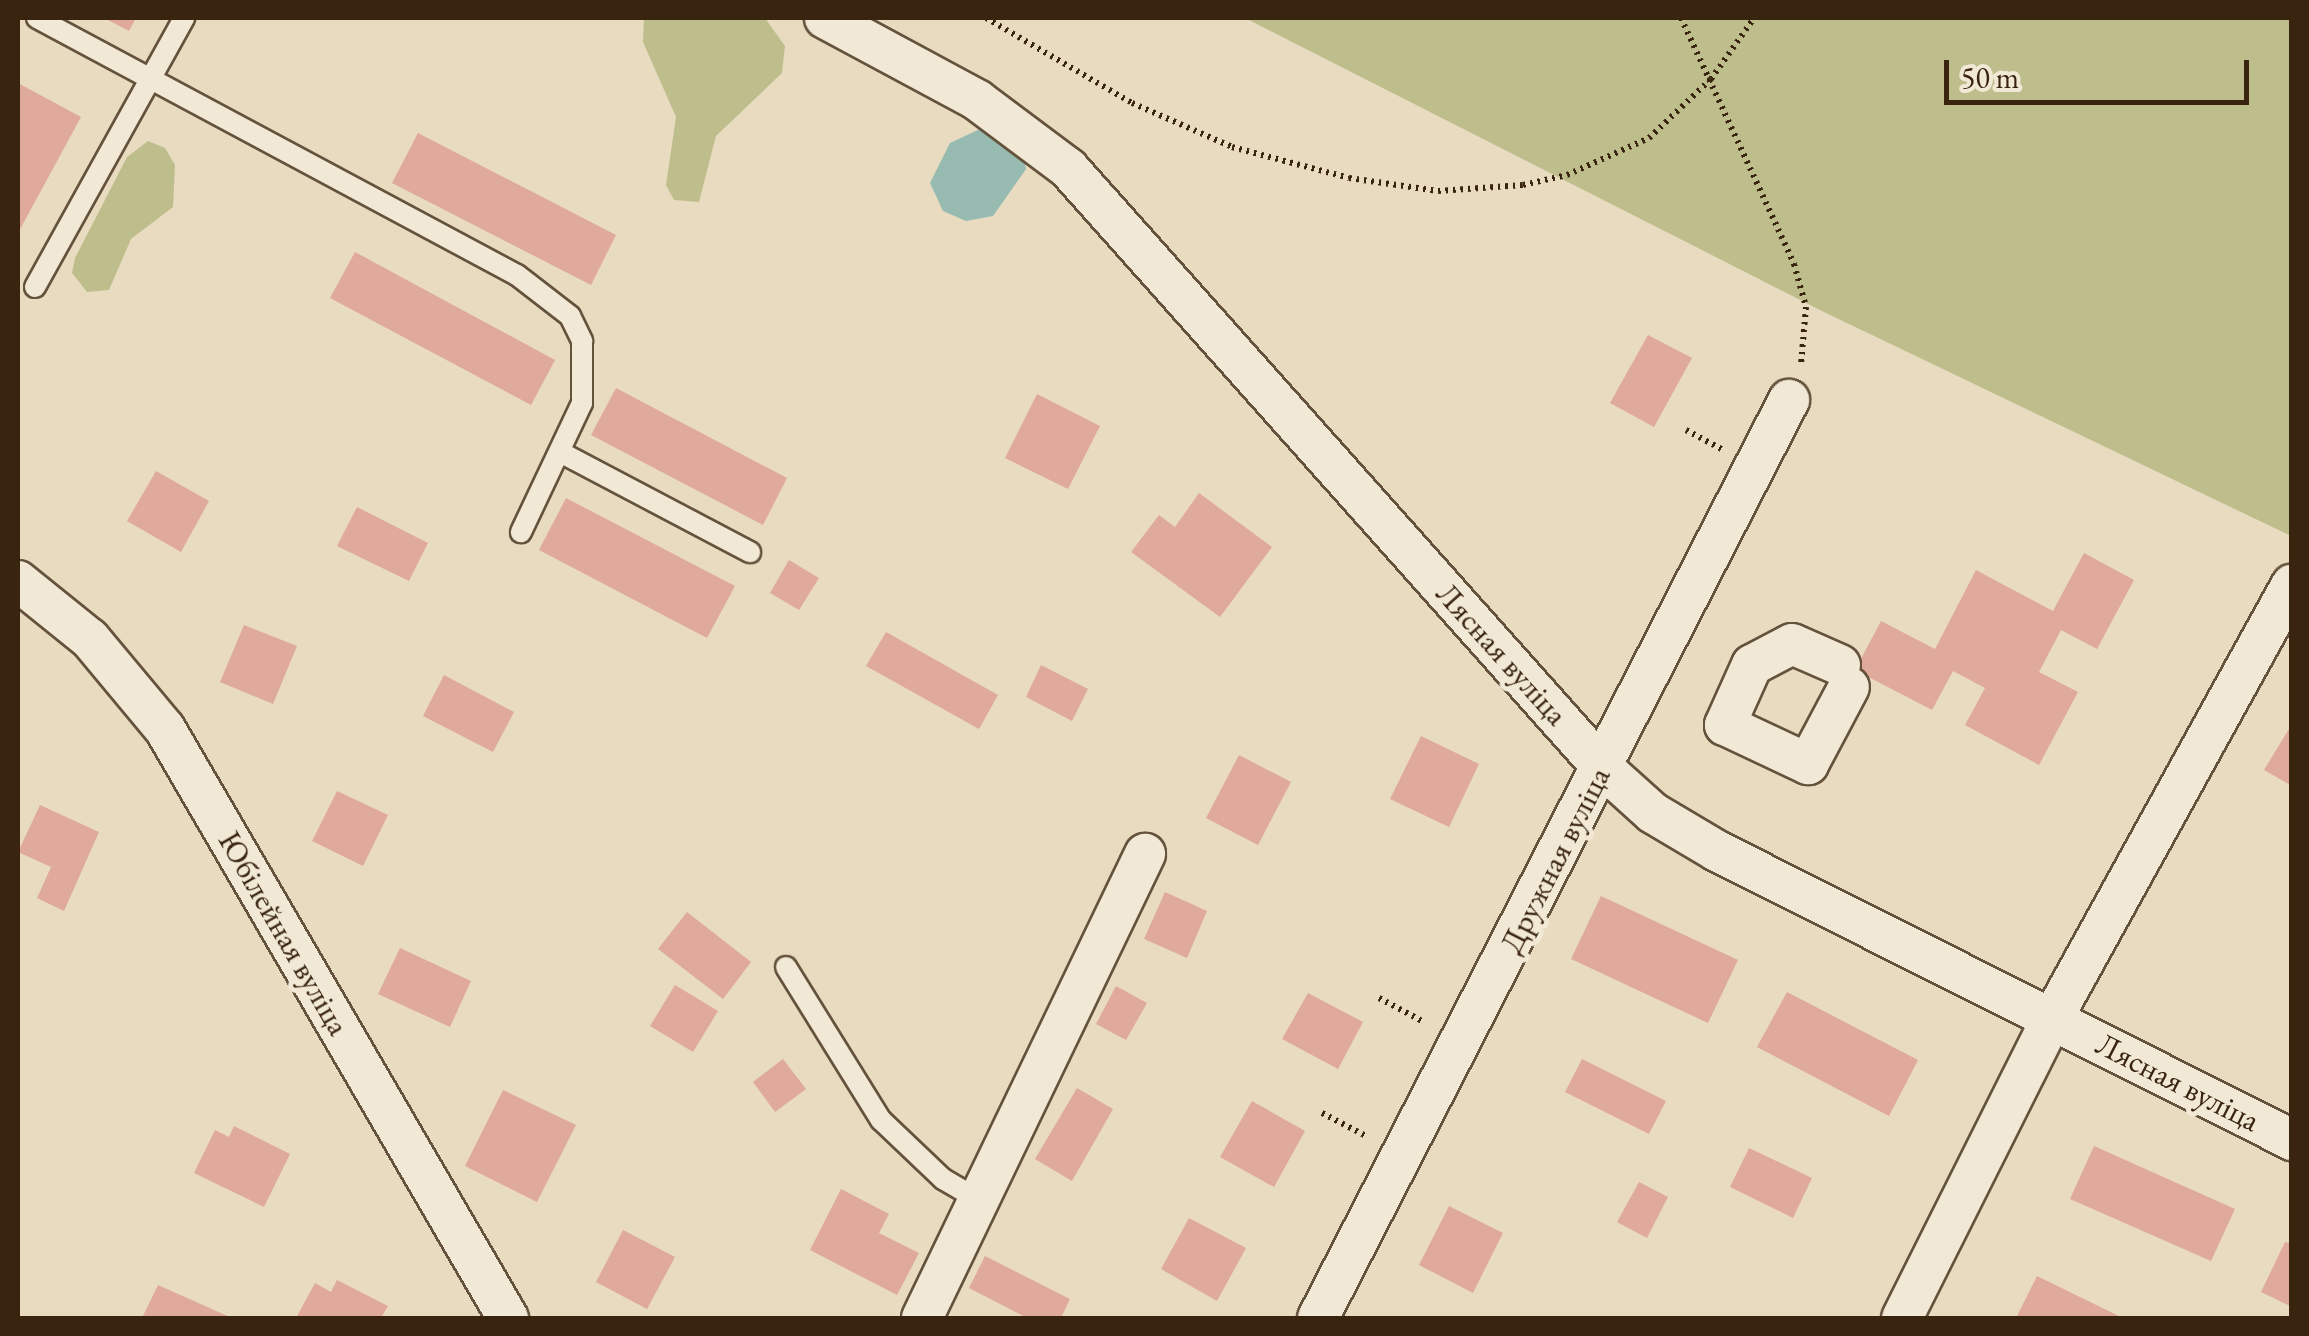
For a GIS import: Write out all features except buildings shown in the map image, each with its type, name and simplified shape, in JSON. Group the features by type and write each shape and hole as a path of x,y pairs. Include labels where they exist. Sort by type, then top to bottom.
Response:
{"street":[{"name":"Лясная вуліца","path":"825,18 977,100 1068,168 1602,768 1682,832 2292,1140"},
{"name":"Дружная вуліца","path":"1318,1318 1788,400"},
{"name":"Юбілейная вуліца","path":"18,581 90,639 165,729 508,1318"},
{"path":"1902,1318 2052,1019 2292,585"},
{"path":"922,1318 1145,854"}],"lane":[{"path":"37,18 547,294 570,316 585,373 582,403 520,532"},
{"path":"35,287 184,18"},
{"path":"560,452 750,552"},
{"path":"786,967 881,1120 942,1179 980,1200"}],"path":[{"path":"986,18 1132,103 1232,147 1348,178 1438,191 1523,186 1609,159 1649,138 1711,79 1754,18"},
{"path":"1681,18 1801,286 1804,352 1788,400"},
{"path":"1380,998 1461,1041"},
{"path":"1322,1113 1402,1154"}],"green space":[{"path":"644,18 765,18 785,46 782,73 716,136 699,202 674,200 666,185 676,117 643,42"},
{"path":"1245,18 2291,18 2291,536 1824,312"},
{"path":"148,141 165,148 175,165 173,207 131,239 109,290 87,292 72,273 75,258 127,157"}],"water":[{"path":"982,128 1024,158 1026,169 993,216 966,221 943,211 930,183 950,143"}]}
